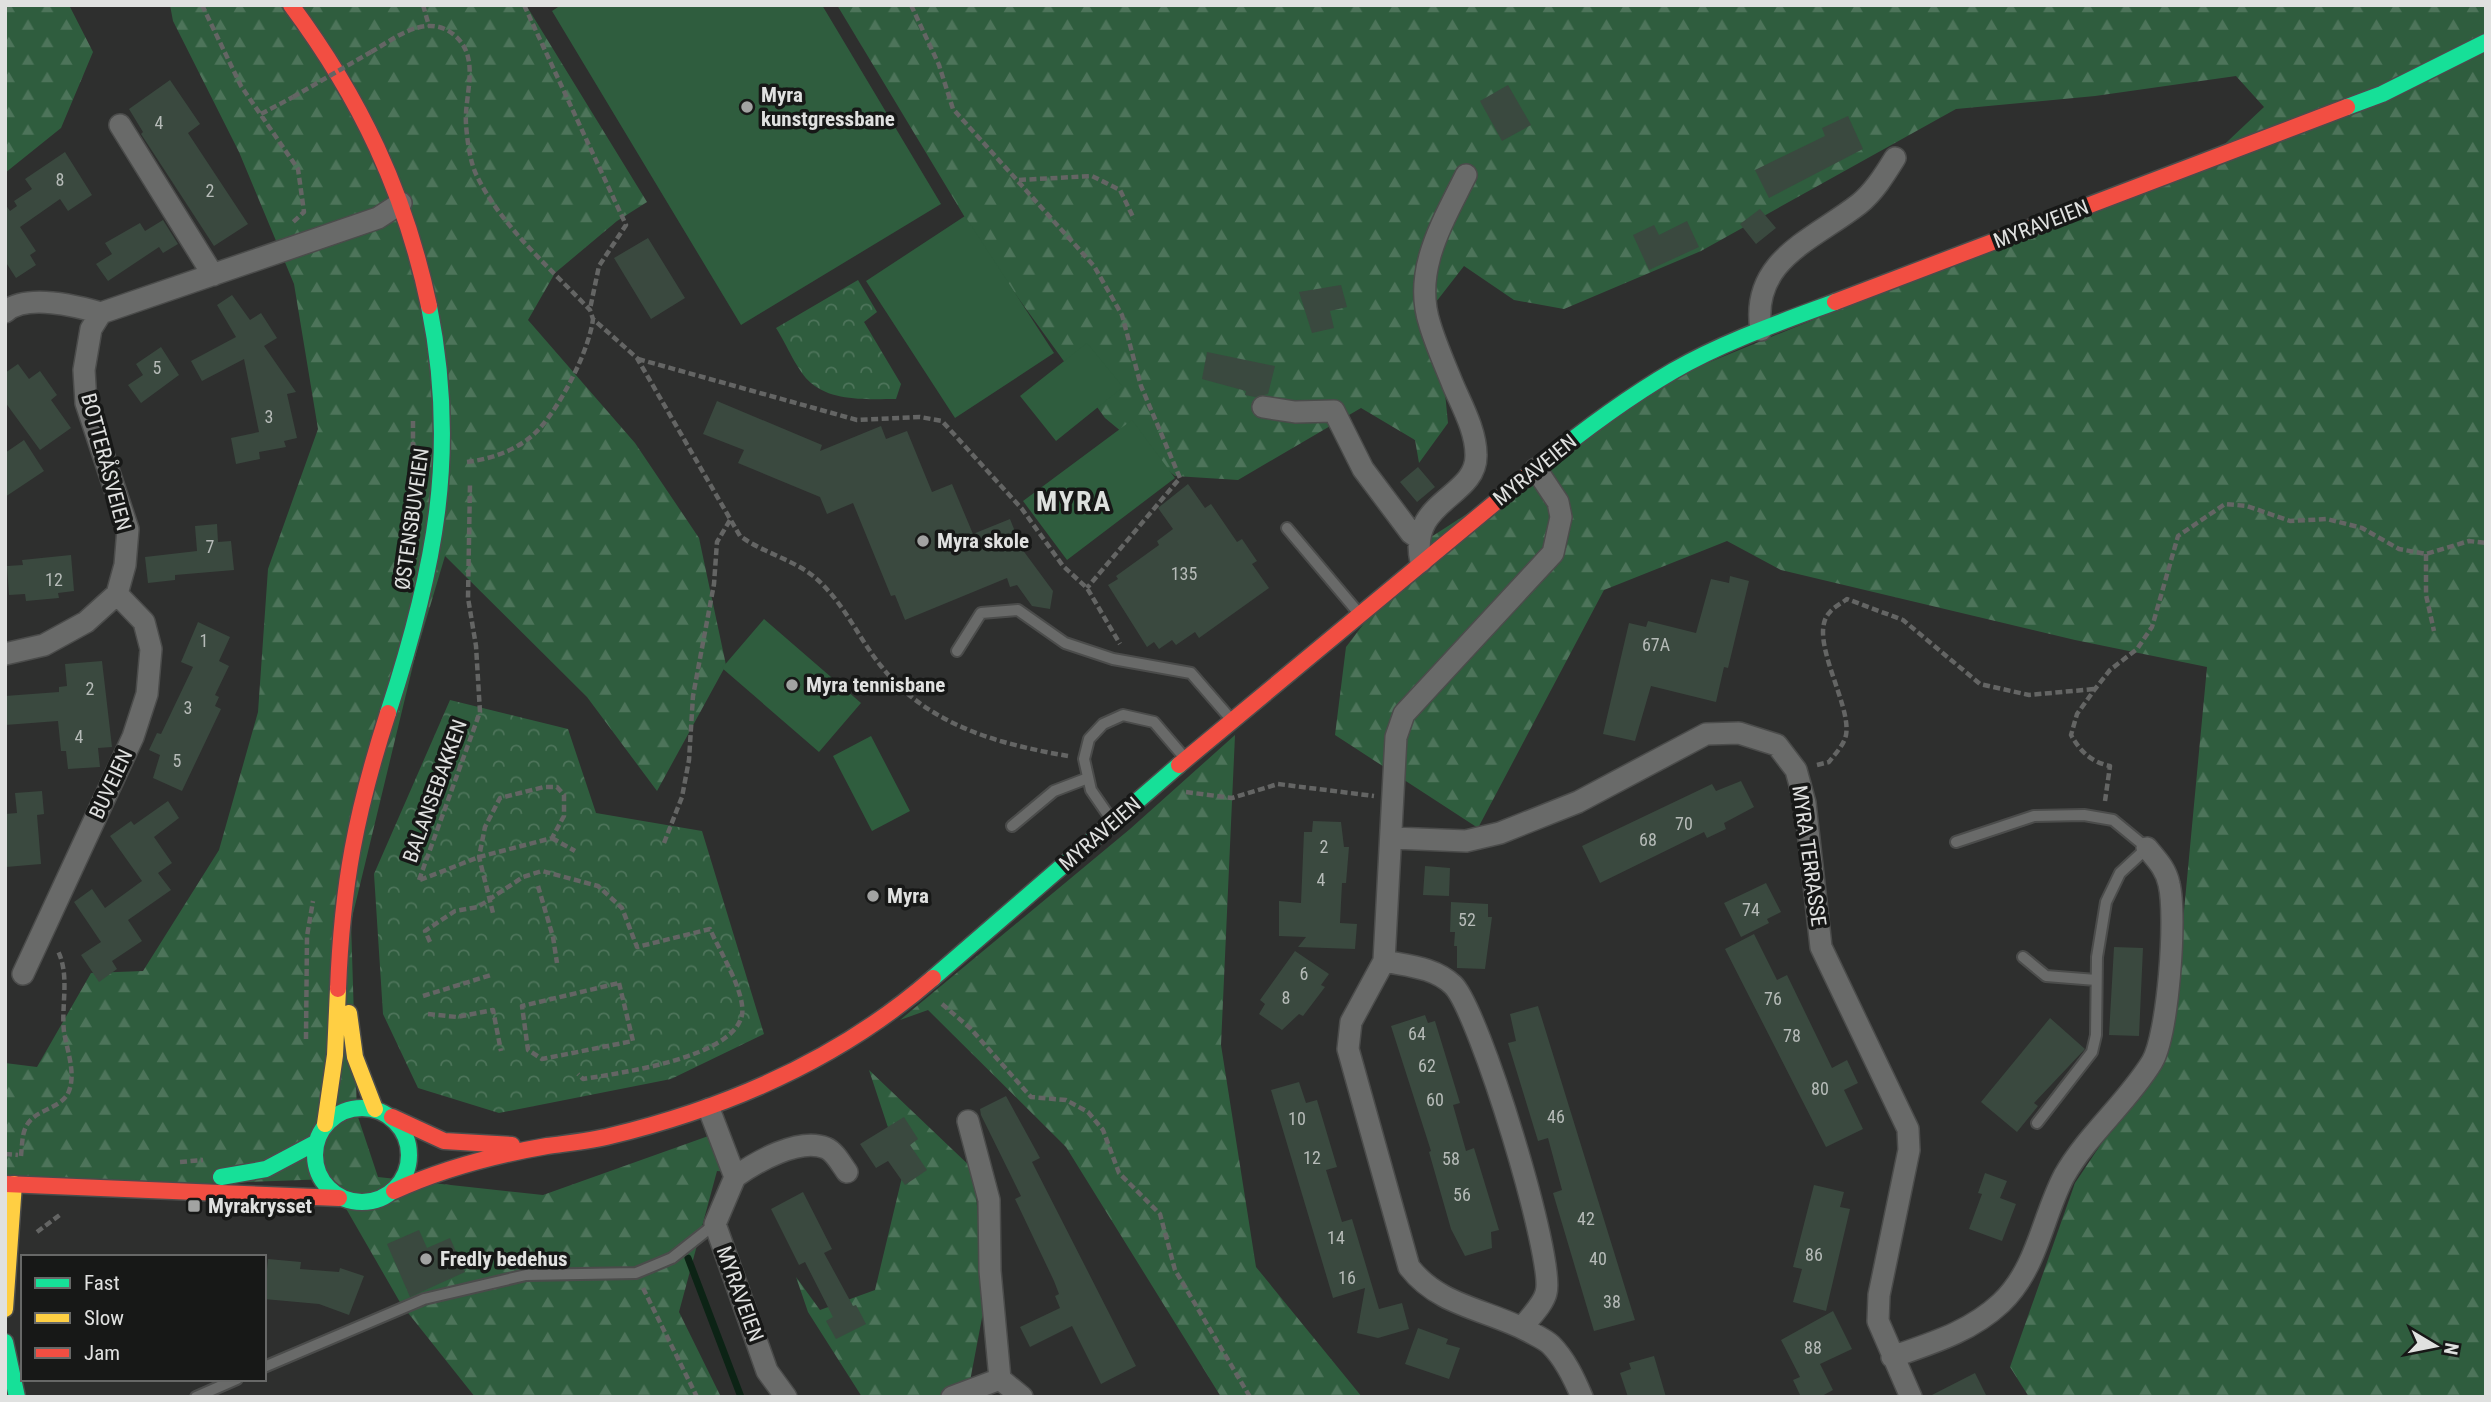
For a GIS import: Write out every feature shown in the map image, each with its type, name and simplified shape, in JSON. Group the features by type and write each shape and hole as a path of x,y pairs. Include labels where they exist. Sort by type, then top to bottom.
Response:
{"main road":[{"name":"ØSTENSBUVEIEN","path":"291,5 362,111 401,203 427,297 441,379 444,465 432,561 409,657 371,762 350,847 341,936 332,1093 326,1124"},
{"name":"MYRAVEIEN","path":"394,1191 432,1174 544,1147 608,1137 709,1109 806,1065 857,1034 923,987 1232,720 1586,428 1644,389 1711,351 2382,94 2486,42"},
{"name":"ØSTENSBUVEIEN","path":"341,936 355,1057 375,1109"},
{"path":"5,1309 10,1241 10,1184 138,1192 265,1191 340,1198 362,1203 378,1200 394,1191 405,1177 410,1156 403,1130 392,1117 375,1109 357,1107 340,1112 326,1124 316,1143 315,1162 326,1187 340,1198"},
{"name":"MYRAVEIEN","path":"392,1117 444,1141 544,1147"},
{"path":"138,1192 266,1169 316,1143"},
{"path":"5,1342 17,1397"}],"street":[{"path":"120,125 213,275"},
{"path":"1761,330 1759,315 1769,274 1794,249 1861,202 1895,158"},
{"path":"1421,562 1418,538 1433,511 1468,478 1476,456 1472,431 1429,323 1424,294 1430,249 1466,175"},
{"path":"5,312 9,308 39,302 71,304 101,313 377,218 401,203"},
{"name":"BOTTERÅSVEIEN","path":"101,313 91,328 84,370 86,403 128,529 125,565 117,594"},
{"path":"1263,407 1296,412 1334,411 1363,469 1411,533 1418,538"},
{"path":"1536,469 1558,502 1561,517 1553,553 1404,714 1396,737 1393,838 1384,961 1351,1022 1348,1049 1409,1267 1422,1284 1440,1296 1522,1328 1549,1343 1565,1363 1582,1397"},
{"path":"5,654 44,645 86,622 117,594"},
{"name":"BUVEIEN","path":"23,974 133,737 147,694 150,649 144,622 117,594"},
{"name":"MYRA TERRASSE","path":"1393,838 1466,841 1500,833 1578,802 1706,734 1739,733 1777,745 1796,770 1805,803 1821,947 1908,1129 1909,1150 1879,1295 1878,1321 1911,1397"},
{"path":"1892,1357 1953,1336 1982,1319 2003,1302 2022,1280 2035,1252 2051,1201 2067,1172 2153,1060 2164,1016 2171,937 2170,886 2165,869 2147,848"},
{"path":"1384,961 1433,971 1454,986 1472,1015 1504,1107 1547,1266 1546,1294 1522,1328"},
{"path":"709,1109 735,1177 763,1158 808,1145 825,1148 847,1172"},
{"path":"968,1121 989,1200 990,1270 1000,1379 1022,1397"},
{"name":"MYRAVEIEN","path":"735,1177 715,1224 767,1371 786,1397"},
{"path":"952,1397 1000,1379"}],"lane":[{"path":"1287,528 1359,613"},
{"path":"957,651 981,613 1018,610 1065,643 1130,662 1191,673 1232,720"},
{"path":"1114,824 1090,790 1084,760 1089,739 1103,724 1123,715 1154,722 1186,759"},
{"path":"1012,826 1054,792 1088,778"},
{"path":"1956,842 2034,816 2103,816 2113,820 2147,848 2120,873 2106,902 2096,980 2096,1035 2092,1052 2037,1123"},
{"path":"2023,957 2046,976 2096,980"},
{"path":"266,1366 424,1298 526,1275 636,1273 672,1258 715,1224"},
{"path":"196,1397 232,1381"}],"path":[{"path":"202,5 241,86 298,169 304,212 284,230"},
{"path":"423,5 429,26"},
{"path":"524,5 626,225 599,266 590,310"},
{"path":"911,5 939,65 953,109 1094,266 1122,315 1141,386 1180,478 1087,588"},
{"path":"261,114 410,29 429,26 454,35 468,56 471,76 466,123 476,175 514,230 590,310 593,319 637,358 740,536 758,549 791,561 821,582 848,614 880,665 906,696 960,727 1004,745 1084,760"},
{"path":"310,78 317,89"},
{"path":"1018,180 1092,176 1120,190 1134,219"},
{"name":"BALANSEBAKKEN","path":"478,857 419,880 480,712 476,646 468,598 471,490 464,463 489,459 539,430 587,352 593,319"},
{"path":"637,358 857,420 920,417 942,421 1022,509 1063,566 1087,588 1130,662"},
{"path":"406,530 413,464 412,415"},
{"path":"2103,816 2110,766 2099,764 2080,751 2071,735 2077,714 2095,689 2110,670 2137,649 2152,627 2178,536 2225,504 2247,506 2290,521 2327,519 2362,528 2399,549 2426,554 2469,541 2486,544"},
{"path":"664,843 682,797 693,696 714,584 717,542 730,520"},
{"path":"2426,554 2426,595 2434,631"},
{"path":"1796,770 1829,762 1846,739 1848,716 1829,671 1822,628 1828,613 1847,599 1903,621 1980,684 2029,695 2095,689"},
{"path":"1189,792 1232,798 1278,784 1377,796"},
{"path":"494,913 478,857 485,827 500,799 544,786 557,787 564,795 564,816 552,838"},
{"path":"478,857 552,838 575,851"},
{"path":"430,942 425,931 455,911 478,907 523,877 542,871 598,886 622,908 637,947 710,929 740,997 742,1015 733,1033 706,1050 635,1071 583,1079 578,1074"},
{"path":"538,886 553,937 557,964"},
{"path":"306,1041 307,936 316,888"},
{"path":"21,1156 24,1129 33,1116 58,1103 69,1093 72,1076 64,1028 66,993 59,953 41,934"},
{"path":"424,996 491,975"},
{"path":"619,983 633,1041 542,1059 528,1050 522,1006 619,983"},
{"path":"923,987 970,1028 1031,1097 1066,1100 1088,1112 1104,1130 1119,1173 1160,1214 1175,1270 1250,1397"},
{"path":"428,1014 457,1017 493,1010 501,1051"},
{"path":"5,1154 34,1157"},
{"path":"171,1163 211,1160"},
{"path":"10,1241 29,1238 64,1212"},
{"path":"636,1273 697,1397"}],"green space":[{"path":"5,5 69,5 93,52 61,128 5,173"},
{"path":"170,5 526,5 647,202 617,221 555,273 528,320 635,443 699,538 726,665 657,791 587,697 445,556 415,657 351,922 357,1114 378,1177 543,1195 714,1134 728,1172 717,1171 679,1312 721,1397 475,1397 401,1304 329,1179 170,1185 5,1180 5,1063 37,1067 91,973 143,971 219,850 258,712 268,569 318,429 294,284 239,152 173,21"},
{"name":"Myra kunstgressbane","path":"561,5 822,5 941,204 741,325 552,11"},
{"path":"837,5 2486,5 2486,1397 2029,1397 2010,1367 2075,1183 2172,1038 2207,667 2075,640 1781,570 1727,541 1604,590 1478,828 1335,735 1346,647 1428,539 1688,371 2211,157 2264,107 2236,76 2095,96 1956,109 1701,251 1564,309 1514,300 1464,266 1436,302 1448,423 1419,463 1415,440 1361,408 1238,480 1175,476 1105,418 990,259"},
{"path":"965,216 1054,353 955,418 866,281"},
{"path":"858,280 877,312 864,322 901,384 896,399 852,398 830,394 820,389 801,372 776,328"},
{"path":"1087,343 1123,387 1056,441 1020,396"},
{"path":"1132,420 1175,478 1067,560 1023,501"},
{"name":"Myra tennisbane","path":"764,619 861,703 819,752 722,668"},
{"path":"450,700 568,729 596,813 702,831 764,1034 671,1079 499,1113 418,1088 383,1014 374,874"},
{"path":"1235,735 1221,1045 1256,1267 1362,1397 1221,1397 1066,1147 928,1010 900,1020 1130,829"},
{"path":"871,736 910,811 872,831 833,756"},
{"path":"869,1070 974,1170 985,1302 967,1397 862,1397 808,1312 796,1277 820,1310 875,1290 903,1173"}],"building":[{"path":"170,80 200,124 188,133 248,224 214,246 141,134 143,132 129,109"},
{"path":"1508,85 1531,125 1502,141 1480,101"},
{"path":"1848,116 1863,149 1769,198 1755,170 1825,136 1822,128"},
{"path":"65,152 92,195 68,211 60,199 20,227 36,251 30,255 36,265 16,278 5,261 5,204 10,211 17,206 14,201 32,189 25,179"},
{"path":"1760,209 1776,228 1756,244 1740,224"},
{"path":"163,220 178,244 163,253 159,247 108,281 96,264 112,254 105,243 140,223 145,231"},
{"path":"1687,221 1699,247 1649,270 1633,235 1654,225 1659,235"},
{"path":"648,238 685,298 651,319 614,258"},
{"path":"1341,285 1347,307 1330,311 1334,328 1312,333 1299,292"},
{"path":"232,295 250,320 261,313 277,338 264,346 296,392 287,394 297,438 284,441 286,447 259,452 260,459 236,464 231,438 259,432 244,359 202,381 191,361 236,337 217,305"},
{"path":"161,347 179,375 141,403 128,385 143,375 136,364"},
{"path":"1207,352 1275,366 1268,394 1255,397 1245,395 1246,391 1202,379"},
{"path":"18,364 29,379 40,371 57,395 51,400 71,428 40,450 5,402 5,373"},
{"path":"717,401 822,445 820,451 881,426 886,439 907,431 932,492 952,484 973,534 1010,519 1022,549 1053,591 1050,609 1032,606 1017,585 1010,587 1007,578 905,620 895,595 891,596 853,503 827,514 820,497 738,463 744,450 703,434"},
{"path":"24,440 44,471 5,497 5,453"},
{"path":"1418,467 1435,487 1417,502 1400,482"},
{"path":"1188,484 1205,508 1211,504 1237,542 1242,539 1257,561 1252,564 1269,588 1199,638 1195,632 1176,645 1172,640 1159,649 1154,642 1147,647 1108,585 1118,579 1116,576 1159,545 1157,541 1173,529 1158,508"},
{"path":"217,524 218,542 231,541 234,570 175,575 175,580 148,583 145,557 197,551 195,526"},
{"path":"71,555 74,591 58,593 59,598 26,601 25,594 9,595 7,566 23,565 22,560"},
{"path":"1730,576 1749,581 1728,668 1724,667 1716,702 1651,686 1635,741 1603,734 1629,623 1646,627 1648,621 1696,633 1711,579 1729,583"},
{"path":"198,622 230,637 219,661 229,666 215,695 219,697 215,706 221,709 182,791 153,778 160,755 149,750 157,733 161,734 193,667 181,662"},
{"path":"102,661 112,747 98,748 100,767 68,769 66,751 61,751 58,721 5,725 5,696 59,692 59,687 67,686 65,664"},
{"path":"1741,781 1754,807 1724,823 1726,829 1707,838 1704,832 1600,883 1582,846 1712,784 1716,791"},
{"path":"42,791 44,814 37,815 41,864 6,867 5,814 17,813 15,793"},
{"path":"168,801 179,818 154,837 172,863 158,873 171,890 128,920 142,941 112,961 117,969 99,982 81,955 101,942 74,902 92,889 105,908 142,881 110,836 131,821 134,825"},
{"path":"1313,821 1341,822 1344,847 1349,847 1346,883 1342,883 1340,923 1357,924 1355,949 1298,947 1306,937 1279,936 1279,901 1301,903 1304,832 1312,832"},
{"path":"1425,866 1450,868 1449,896 1423,895"},
{"path":"1766,883 1781,912 1767,919 1769,923 1741,937 1724,903"},
{"path":"1451,902 1488,904 1488,917 1492,917 1485,969 1457,968 1455,932 1450,932"},
{"path":"1754,934 1777,980 1787,975 1832,1068 1847,1060 1858,1083 1844,1090 1863,1129 1826,1147 1725,949"},
{"path":"2114,947 2143,948 2139,1036 2109,1035"},
{"path":"1295,951 1329,974 1321,985 1325,987 1303,1016 1299,1014 1282,1030 1259,1014 1265,1004 1260,1000"},
{"path":"1538,1006 1635,1320 1594,1331 1553,1193 1562,1190 1548,1138 1538,1141 1508,1043 1516,1041 1510,1014"},
{"path":"1425,1015 1428,1023 1435,1021 1460,1103 1453,1105 1466,1151 1474,1148 1499,1230 1491,1232 1492,1248 1465,1256 1451,1229 1429,1152 1431,1151 1391,1026"},
{"path":"2050,1018 2085,1049 2034,1103 2038,1106 2017,1132 1981,1102"},
{"path":"1299,1082 1306,1103 1317,1100 1337,1167 1326,1170 1342,1222 1352,1219 1379,1309 1402,1303 1409,1329 1378,1338 1357,1333 1365,1288 1333,1298 1271,1090"},
{"path":"1006,1096 1040,1158 1032,1162 1136,1366 1101,1384 1072,1326 1030,1347 1020,1327 1060,1308 1055,1296 1059,1294 1054,1281 1015,1199 1021,1196 981,1115 980,1109"},
{"path":"904,1117 918,1139 910,1145 927,1170 905,1185 888,1161 876,1168 860,1144"},
{"path":"1985,1173 2007,1181 2000,1198 2016,1204 2002,1241 1969,1229 1982,1194 1978,1193"},
{"path":"1814,1185 1844,1192 1840,1207 1850,1209 1826,1311 1793,1302 1802,1269 1793,1267"},
{"path":"803,1192 832,1249 824,1253 866,1324 836,1339 826,1321 833,1317 805,1262 799,1265 771,1209"},
{"name":"Fredly bedehus","path":"419,1230 427,1248 450,1238 465,1272 410,1297 387,1244"},
{"path":"268,1259 301,1262 300,1269 339,1272 340,1268 364,1276 349,1315 319,1304 266,1299"},
{"path":"1833,1311 1852,1349 1820,1364 1833,1390 1820,1397 1801,1397 1793,1380 1800,1377 1781,1340"},
{"path":"1418,1328 1448,1339 1446,1344 1460,1348 1449,1379 1405,1364"},
{"path":"1654,1356 1666,1397 1628,1397 1620,1373 1631,1369 1629,1363"},
{"path":"1975,1373 1987,1397 1928,1397"}],"waterway":[{"path":"688,1258 741,1397"}],"traffic: fast":[{"path":"2347,107 2382,94 2486,42"},
{"path":"1538,467 1604,416 1673,371 1732,342 1835,302"},
{"path":"388,713 418,611 437,512 442,412 438,360 429,306"},
{"path":"933,978 1179,765"},
{"path":"353,1108 371,1108 396,1121 406,1137 409,1155 406,1173 396,1189 371,1202 353,1202 328,1189 315,1164 315,1146 328,1121 353,1108"},
{"path":"221,1177 266,1169 315,1143"},
{"path":"5,1342 17,1397"}],"traffic: slow":[{"path":"325,1124 335,1055 338,989"},
{"path":"349,1013 355,1057 375,1109"},
{"path":"5,1309 14,1184"}],"traffic: jam":[{"path":"291,5 338,75 377,148 407,224 429,306"},
{"path":"1835,302 2347,107"},
{"path":"1179,765 1538,467"},
{"path":"338,989 343,916 352,849 367,783 388,713"},
{"path":"394,1191 488,1158 610,1136 697,1111 739,1095 821,1056 898,1007 933,978"},
{"path":"392,1117 444,1141 512,1145"},
{"path":"5,1184 339,1198"}],"place":[{"name":"Myra kunstgressbane","path":"747,107"},
{"name":"Myra skole","path":"923,541"},
{"name":"Myra tennisbane","path":"792,685"},
{"name":"Myra","path":"873,896"},
{"name":"Myrakrysset","path":"194,1206"},
{"name":"Fredly bedehus","path":"426,1259"}],"district":[{"name":"MYRA","path":"1074,501"}]}
